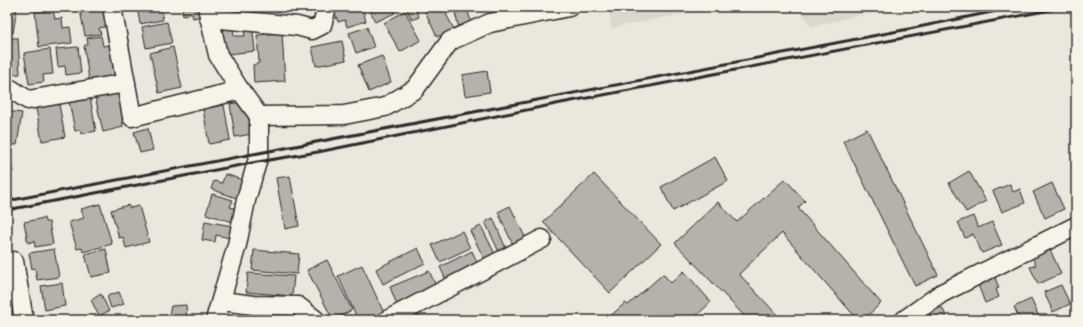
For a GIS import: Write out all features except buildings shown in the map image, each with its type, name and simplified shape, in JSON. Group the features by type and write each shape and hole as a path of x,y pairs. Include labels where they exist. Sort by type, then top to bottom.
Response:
{"street":[{"path":"112,7 132,117 240,90"},
{"path":"214,320 238,245 246,200 257,162 259,153 260,116 240,90 218,55 208,12 297,26 312,30 322,25 327,7"},
{"path":"260,116 344,115 385,107 415,89 450,40 490,23 568,7"},
{"path":"7,89 11,89 28,100 126,83"},
{"path":"904,320 942,293 1076,226"},
{"path":"387,320 542,239"},
{"path":"14,262 24,320"},
{"path":"221,301 254,305 298,306 316,320"}],"shaded area":[{"path":"608,7 720,7 611,28"},
{"path":"748,7 798,7 749,13"},
{"path":"798,7 891,7 811,27"}],"railway":[{"path":"7,201 909,29 1016,7"},
{"path":"7,210 257,162 318,152 561,103 1066,7"}]}
